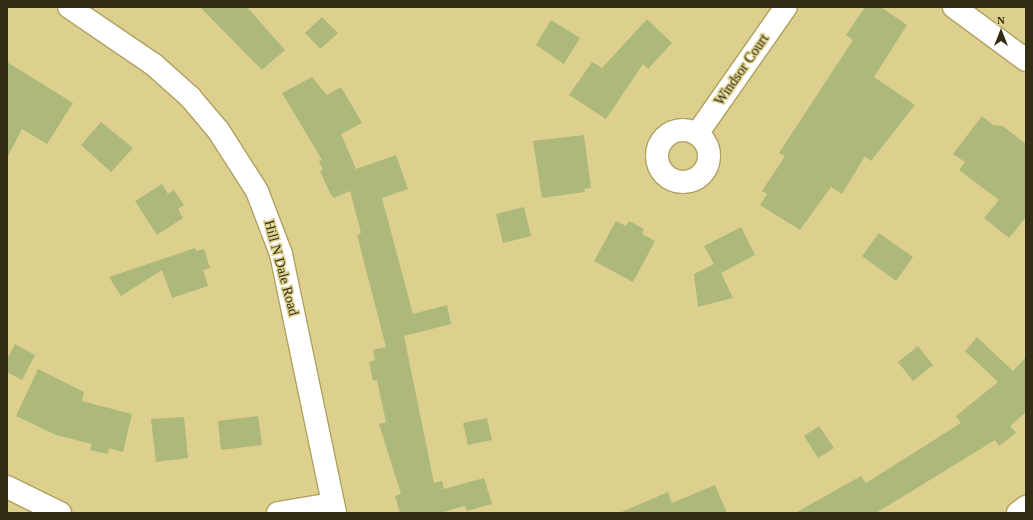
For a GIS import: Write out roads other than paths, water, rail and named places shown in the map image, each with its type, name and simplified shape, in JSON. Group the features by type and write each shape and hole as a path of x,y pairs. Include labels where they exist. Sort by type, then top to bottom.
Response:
{"street":[{"name":"Hill N Dale Road","path":"69,7 152,64 190,97 218,130 257,191 280,254 334,508"},
{"name":"Windsor Court","path":"697,134 786,7"},
{"path":"954,7 1026,60"},
{"path":"7,487 60,513"},
{"path":"1018,513 1026,507"},
{"path":"278,513 334,508"}]}
